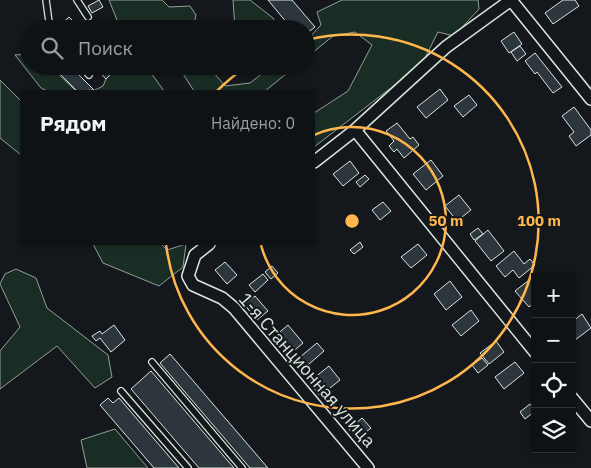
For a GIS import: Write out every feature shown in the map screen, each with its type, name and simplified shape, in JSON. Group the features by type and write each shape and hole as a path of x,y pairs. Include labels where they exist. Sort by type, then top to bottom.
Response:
{"street":[{"path":"315,161 355,130 446,47 511,0 591,99"},
{"path":"355,130 531,347"},
{"name":"1-я Станционная улица","path":"208,245 194,255 188,276 193,286 222,298 234,308 368,468"},
{"path":"576,403 591,421"}],"lane":[{"path":"46,0 49,20"},
{"path":"77,0 88,17"},
{"path":"152,362 242,468"},
{"path":"121,391 188,468"}],"green space":[{"path":"109,0 162,0 169,7 190,6 196,15 195,20 117,20"},
{"path":"233,0 250,0 274,20 234,20"},
{"path":"342,0 478,0 479,9 454,36 438,32 422,64 315,146 315,112 348,91 372,45 355,32 333,36 315,51 315,31 321,25 317,12"},
{"path":"15,55 20,55 20,61"},
{"path":"31,75 59,75 75,90 45,90 41,88"},
{"path":"110,75 152,75 163,90 95,90 103,86"},
{"path":"184,75 216,75 225,86 250,83 260,75 285,75 266,90 193,90"},
{"path":"0,80 20,100 20,154 0,138"},
{"path":"94,245 162,245 167,250 186,245 183,267 159,286 103,263"},
{"path":"16,269 36,278 47,308 108,355 112,377 95,388 57,346 0,389 0,351 20,327 0,284 5,274"},
{"path":"115,429 148,468 87,468 81,440"}],"building":[{"path":"99,0 103,7 92,13 88,6"},
{"path":"268,0 292,0 309,20 285,20"},
{"path":"563,0 575,0 579,6 553,24 545,13"},
{"path":"514,32 522,44 509,53 501,41"},
{"path":"520,46 526,54 517,61 511,52"},
{"path":"535,53 562,87 553,93 537,72 535,74 525,61"},
{"path":"61,75 79,75 94,90 76,90"},
{"path":"440,89 448,100 426,118 417,107"},
{"path":"469,95 477,105 463,117 454,106"},
{"path":"574,107 591,130 591,135 576,146 569,136 574,132 562,116"},
{"path":"397,123 410,139 413,137 419,145 404,158 397,149 394,152 389,146 394,141 386,131"},
{"path":"431,160 443,176 426,190 413,174"},
{"path":"350,161 359,173 343,186 333,174"},
{"path":"365,175 369,179 360,187 356,182"},
{"path":"459,195 471,210 457,221 445,206"},
{"path":"383,202 391,211 380,220 372,210"},
{"path":"478,228 483,234 474,240 470,234"},
{"path":"488,230 504,251 491,261 475,241"},
{"path":"360,242 363,247 354,254 350,250"},
{"path":"418,244 427,255 411,268 401,257"},
{"path":"514,251 524,264 530,259 535,265 519,278 513,270 505,277 496,266"},
{"path":"225,262 237,275 227,284 215,270"},
{"path":"272,266 278,273 271,279 265,272"},
{"path":"263,274 268,280 255,292 249,285"},
{"path":"531,279 531,305 529,307 515,291"},
{"path":"450,281 462,297 446,310 434,294"},
{"path":"255,296 268,311 257,320 244,304"},
{"path":"471,310 479,321 461,336 452,325"},
{"path":"582,314 591,328 576,339 576,319"},
{"path":"114,325 125,340 111,352 100,338 96,341 92,336 100,331 102,334"},
{"path":"288,325 303,343 289,355 274,337"},
{"path":"496,341 504,352 489,364 480,353"},
{"path":"317,343 324,351 301,371 294,362"},
{"path":"170,354 268,468 250,468 160,363"},
{"path":"482,358 488,365 478,373 472,365"},
{"path":"515,362 524,373 504,389 495,377"},
{"path":"329,366 340,380 320,396 309,382"},
{"path":"151,371 234,468 199,468 131,389"},
{"path":"108,398 113,403 119,398 179,468 154,468 100,405"},
{"path":"530,404 531,405 531,414 525,419 520,412"},
{"path":"362,418 371,428 357,439 349,429"}]}
